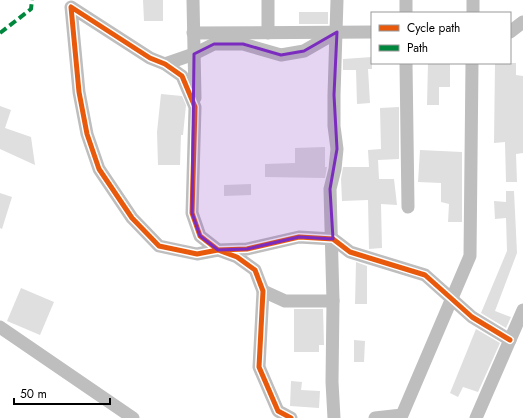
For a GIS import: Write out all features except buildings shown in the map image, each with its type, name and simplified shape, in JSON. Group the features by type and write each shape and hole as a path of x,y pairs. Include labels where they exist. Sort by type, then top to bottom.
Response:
{"street":[{"path":"193,0 195,107 192,213 200,236 218,250 237,257 255,270 263,291 259,367 278,411 291,418"},
{"path":"268,0 268,33"},
{"path":"334,418 332,382 334,301 333,239 330,189 335,169 337,148 334,126 337,0"},
{"path":"406,0 406,12"},
{"path":"473,0 473,12"},
{"path":"195,107 182,76 165,64 150,58 71,7 79,92 87,134 99,169 132,218 159,246 197,254 218,250 247,249 300,238 333,239 350,252 425,275 472,317 510,340"},
{"path":"511,31 523,22"},
{"path":"165,64 194,54 214,44 243,44 281,55 304,51 337,32"},
{"path":"193,33 371,32"},
{"path":"511,32 523,32"},
{"path":"406,64 408,207"},
{"path":"375,418 402,415 470,256 472,64"},
{"path":"263,291 285,301 334,301"},
{"path":"476,418 523,310"},
{"path":"0,327 133,418"}],"highlighted area":[{"path":"337,32 334,95 337,149 330,189 333,239 299,237 247,249 218,250 200,236 192,213 194,54 214,44 243,44 281,55 304,51"}],"marked path":[{"path":"0,33 31,9 32,0"}],"cycle path":[{"path":"291,418 278,411 259,367 263,291 255,270 237,257 218,250 200,236 192,213 195,107 182,76 165,64 150,58 71,7 79,92 87,134 99,169 132,218 159,246 197,254 218,250 247,249 299,237 333,239 350,252 425,275 472,317 510,340"}]}
